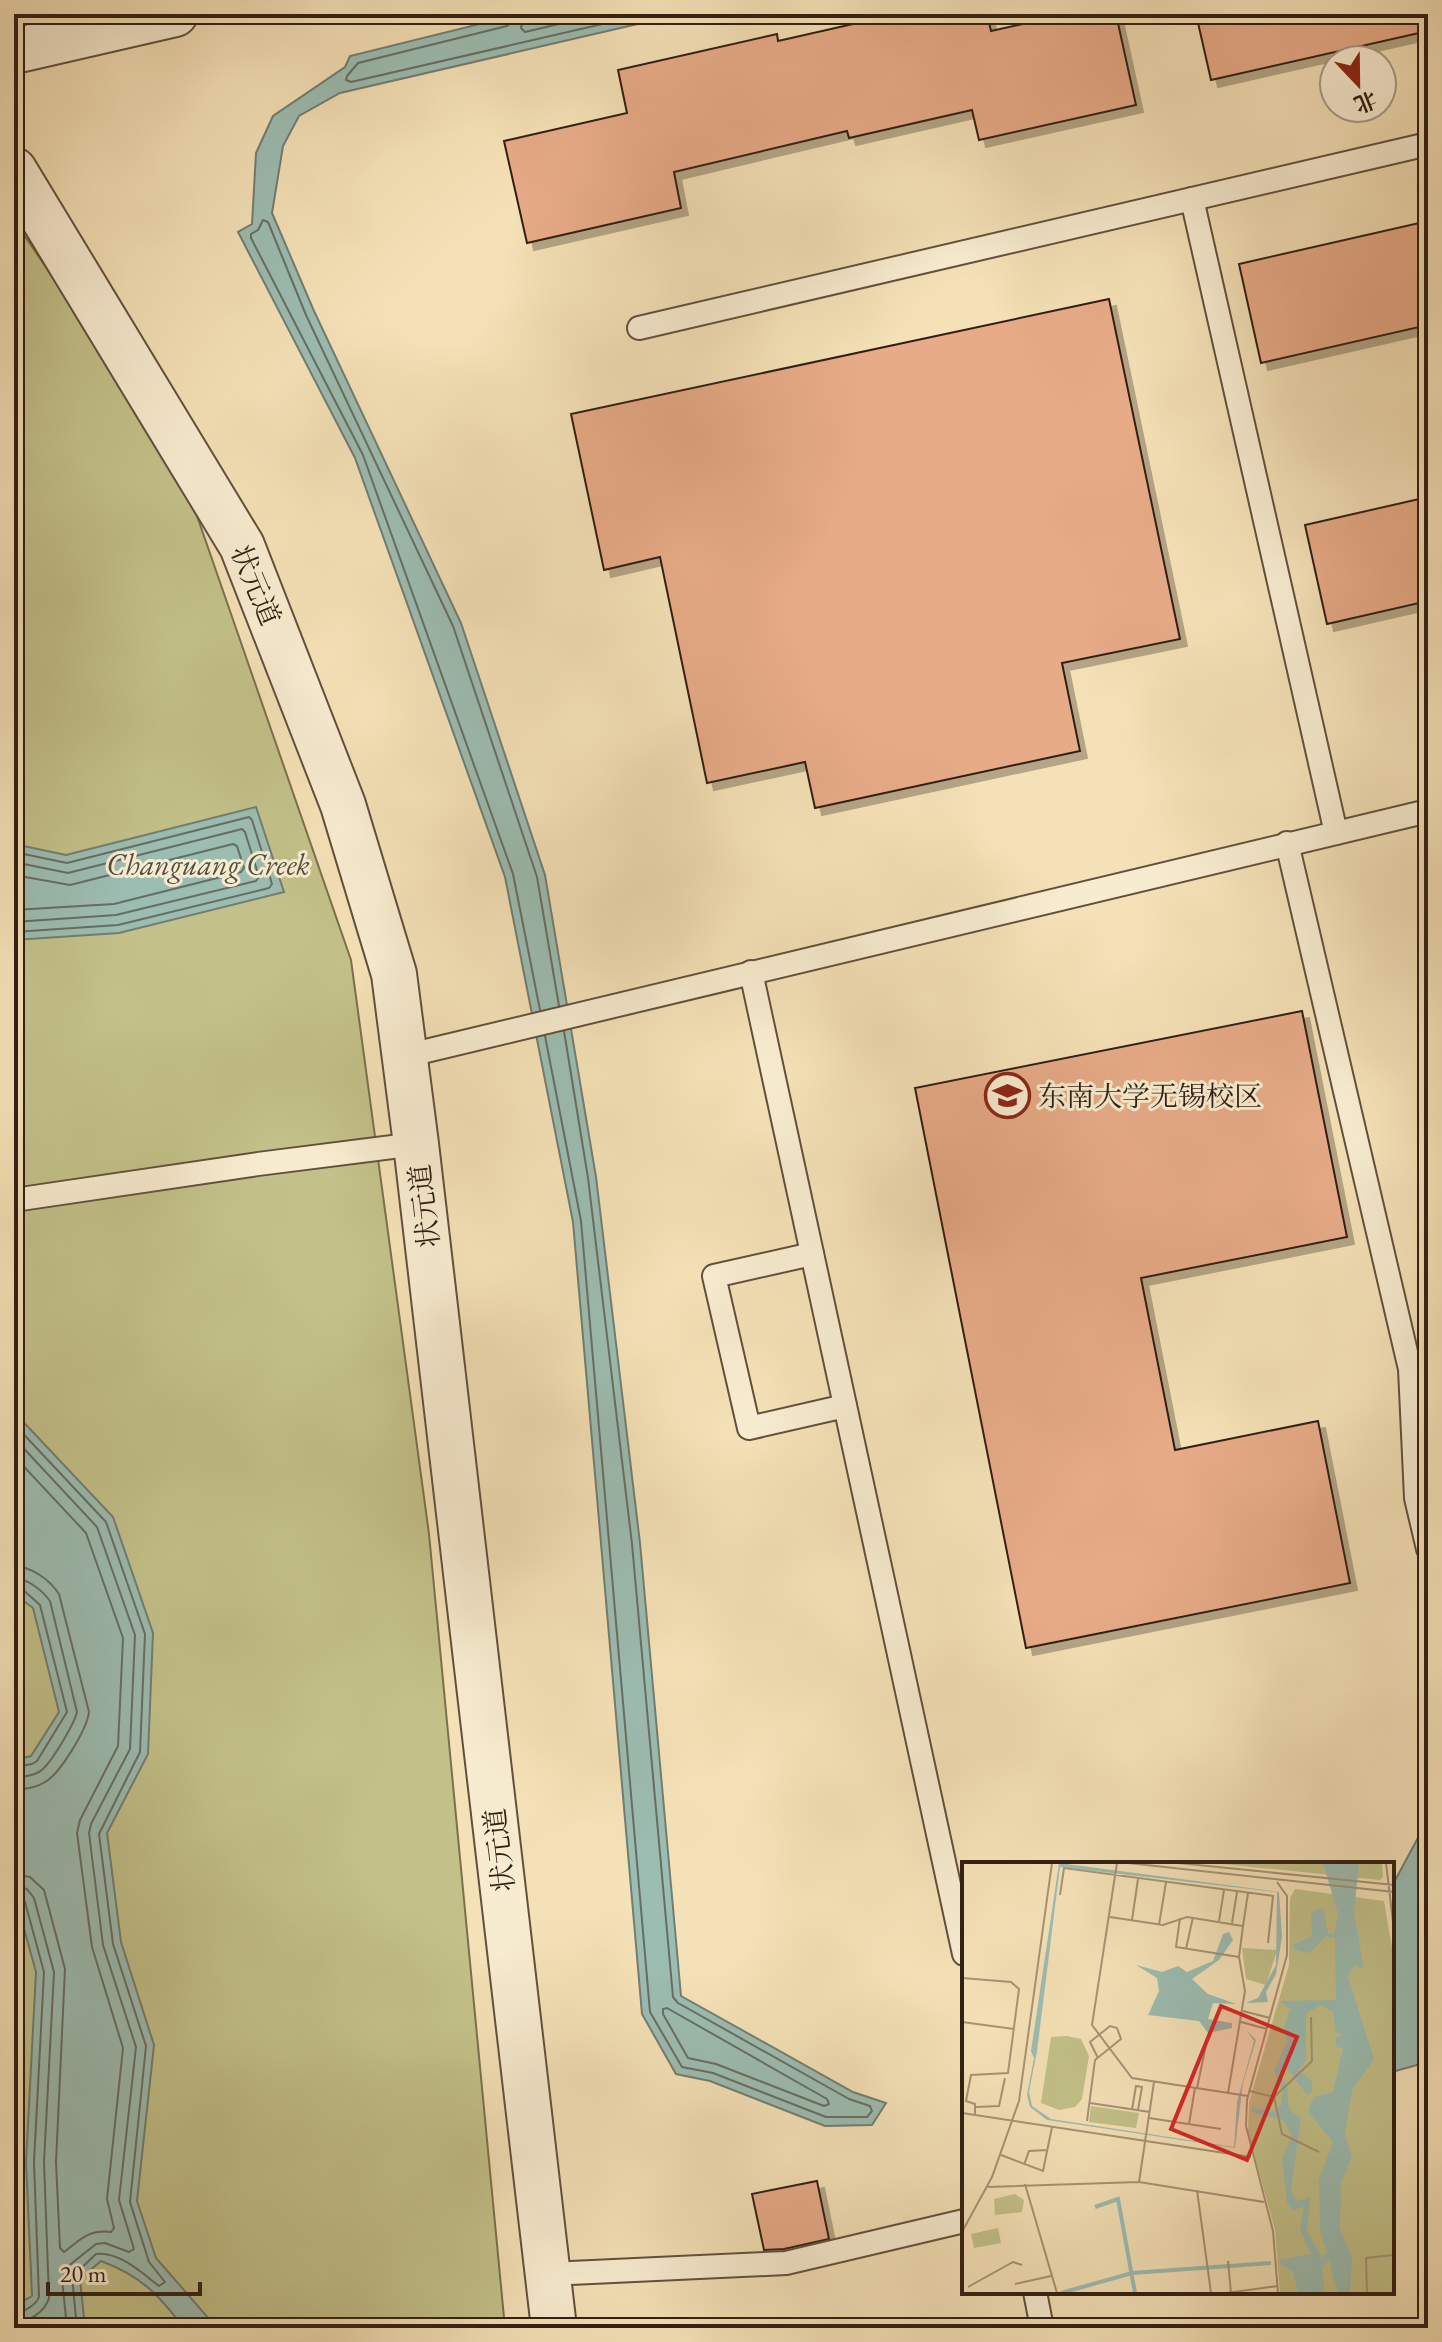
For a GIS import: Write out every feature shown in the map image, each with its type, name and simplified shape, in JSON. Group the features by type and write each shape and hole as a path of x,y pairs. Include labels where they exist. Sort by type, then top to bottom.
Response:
{"street":[{"path":"14,51 175,14"},
{"name":"状元道","path":"14,170 242,546 343,805 394,974 554,2328"}],"lane":[{"path":"639,328 1428,144"},
{"path":"1192,199 1336,833"},
{"path":"405,1056 1428,811"},
{"path":"1287,843 1410,1369 1416,1498 1428,1549"},
{"path":"751,972 962,1945"},
{"path":"14,1200 416,1144"},
{"path":"812,1254 714,1276 749,1428 845,1406"},
{"path":"549,2274 786,2263 962,2221"},
{"path":"1035,2294 1042,2328"}],"shaded area":[{"path":"14,220 179,464 351,960 429,1534 505,2328 14,2328"}],"water":[{"path":"520,14 681,14 340,93 299,116 283,146 272,213 314,311 461,623 545,875 596,1177 640,1543 681,1996 853,2092 886,2103 872,2125 825,2126 710,2081 676,2074 642,2014 573,1222 505,877 355,458 238,232 252,224 256,153 273,116 345,67 350,56"},
{"name":"Changuang Creek","path":"256,807 284,892 119,933 14,940 14,844 66,855"},
{"path":"14,1412 113,1517 153,1633 148,1754 107,1833 121,1942 154,2045 137,2201 156,2258 217,2328 184,2328 148,2287 101,2261 80,2279 85,2328 14,2328 14,2306 32,2296 26,2162 36,1972 14,1892 14,1760 31,1756 59,1712 33,1608 14,1594"},
{"path":"1428,1831 1428,2062 1394,2071 1394,1882 1420,1834"}],"building":[{"path":"897,14 987,14 991,31 1068,14 1116,14 1136,105 979,140 972,110 849,138 847,131 674,172 681,208 527,243 504,141 627,113 618,70 777,34 778,41"},
{"path":"1196,14 1426,14 1428,31 1370,44 1318,44 1318,56 1211,80"},
{"path":"1428,221 1428,325 1261,363 1239,264"},
{"path":"1109,299 1180,639 1062,663 1080,751 815,808 805,762 707,783 660,557 604,570 571,414"},
{"path":"1428,497 1428,601 1327,624 1305,525"},
{"path":"1302,1011 1347,1237 1141,1278 1175,1450 1318,1421 1350,1583 1026,1648 915,1088"},
{"path":"817,2181 829,2239 764,2250 752,2194"}],"place":[{"name":"东南大学无锡校区","path":"1007,1096"}]}
